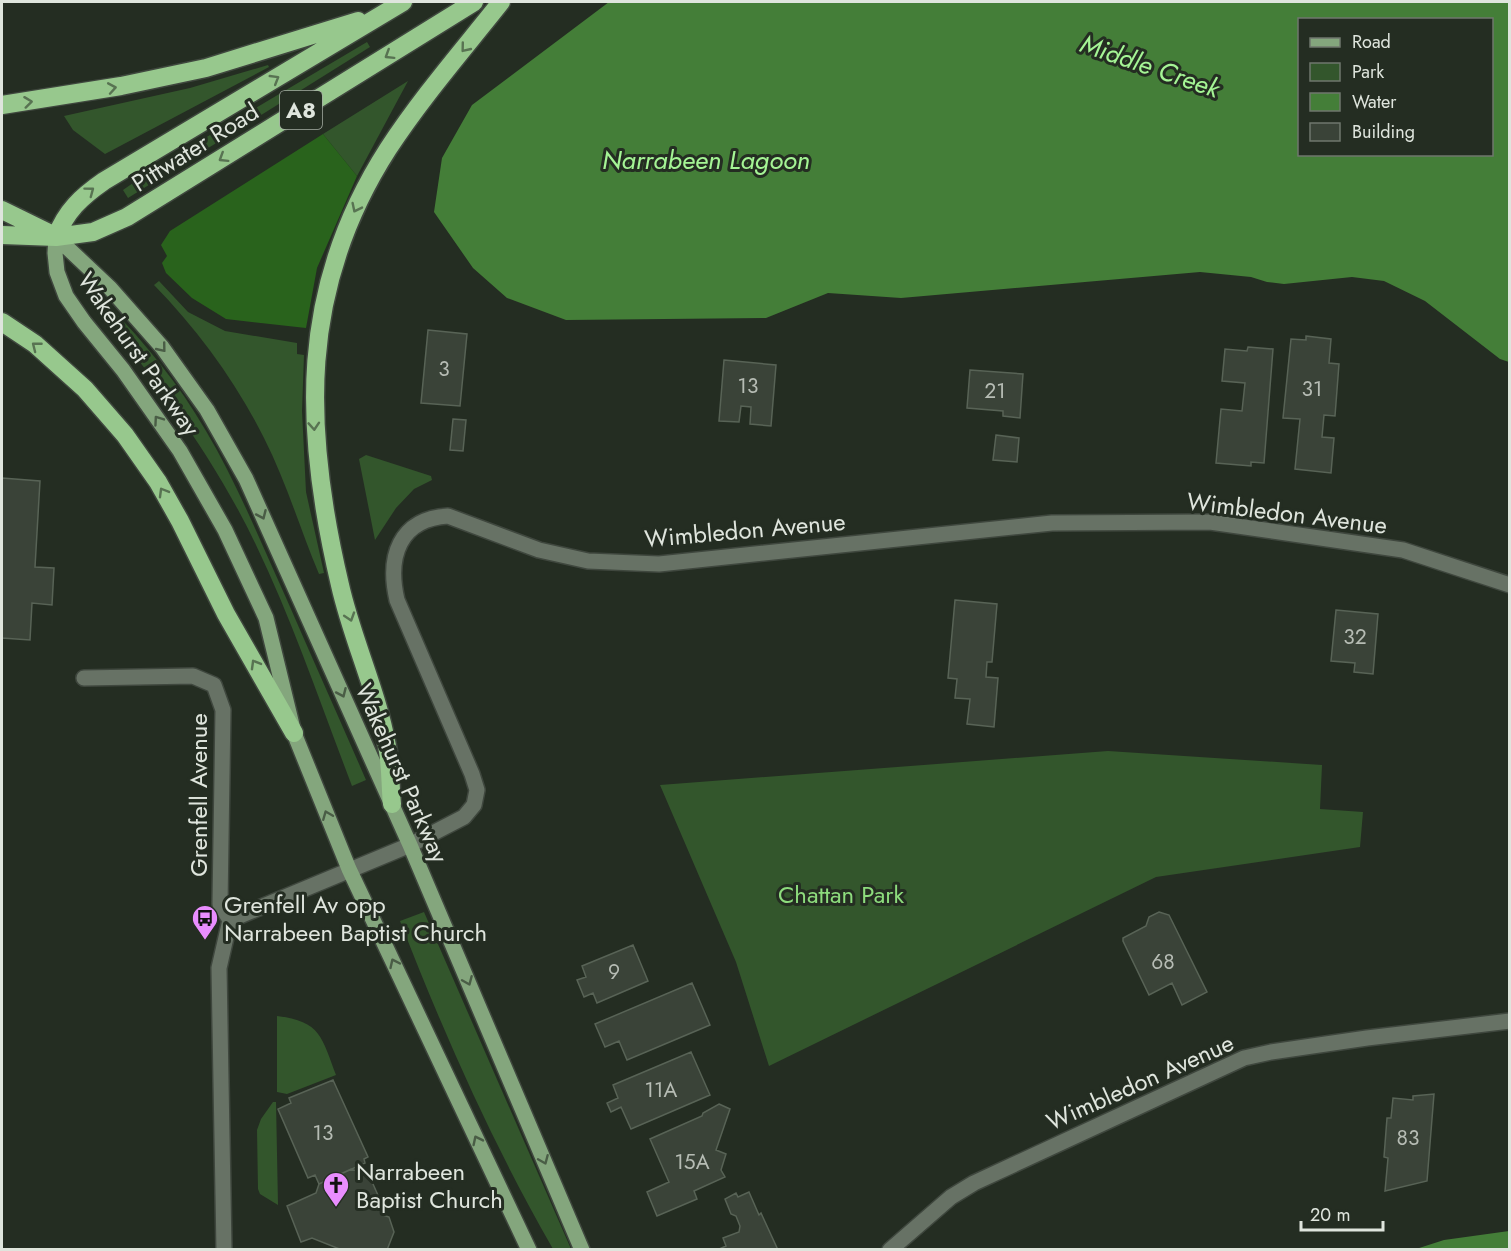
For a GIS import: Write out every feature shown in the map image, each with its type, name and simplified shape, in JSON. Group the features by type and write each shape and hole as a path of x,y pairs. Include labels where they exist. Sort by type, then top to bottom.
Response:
{"highway":[{"name":"Pittwater Road","path":"56,237 68,212 76,202 96,186 311,58 377,15 403,2"},
{"name":"Pittwater Road","path":"2,235 56,237 93,232 140,210 474,2"},
{"path":"392,804 387,746 371,682 340,589 325,523 317,467 314,411 317,340 324,301 337,253 355,208 387,150 417,108 501,2"},
{"name":"Pittwater Road","path":"2,105 121,86 206,68 377,15"},
{"path":"2,210 56,237"},
{"path":"2,322 35,344 85,389 125,435 158,482 226,614 294,733"}],"main road":[{"name":"Wakehurst Parkway","path":"56,237 57,273 66,296 123,370 180,451 225,530 266,618 294,733 349,869 529,1250"},
{"name":"Wakehurst Parkway","path":"56,237 110,288 162,347 207,410 246,478 410,845 582,1250"}],"street":[{"name":"Wimbledon Avenue","path":"230,920 410,845 464,817 474,805 477,790 472,774 397,600 393,584 393,566 403,540 419,522 433,517 448,516 538,550 588,561 659,564 1052,523 1210,522 1403,550 1509,585"},
{"name":"Grenfell Avenue","path":"84,678 193,676 214,685 223,710 220,904 230,920"},
{"path":"224,1250 219,968 230,920"},
{"name":"Wimbledon Avenue","path":"890,1250 951,1197 974,1183 1244,1058 1367,1038 1509,1021"}],"green space":[{"path":"367,42 370,47 128,198 123,190 156,167"},
{"path":"268,65 269,67 105,154 73,130 64,116 190,88"},
{"path":"408,81 357,176 323,134"},
{"path":"159,281 188,312 225,331 297,343 297,354 304,355 302,411 306,492 324,573 319,574 279,471 253,417 215,357 154,285"},
{"path":"108,305 173,380 218,451 249,514 366,780 352,786 282,604 240,513 185,423 99,311"},
{"path":"366,455 431,476 432,480 414,489 396,508 375,540 359,459"},
{"name":"Chattan Park","path":"1108,751 1322,765 1320,809 1363,812 1360,847 1156,877 769,1066 736,962 660,785"},
{"path":"424,912 571,1249 553,1249 510,1170 452,1047 400,921"},
{"path":"277,1016 303,1022 318,1034 336,1075 287,1094 277,1092"},
{"path":"273,1102 276,1102 278,1205 260,1194 258,1189 257,1130 261,1119"}],"shaded area":[{"path":"323,134 357,176 317,268 306,328 226,319 192,298 166,273 162,263 167,256 161,245 170,231"}],"water":[{"name":"Narrabeen Lagoon","path":"609,2 1509,2 1509,362 1500,359 1425,301 1384,281 1352,277 1284,284 1251,277 1200,272 901,298 828,293 766,318 566,320 507,298 473,268 434,212 442,158 472,105"},
{"path":"1509,1231 1509,1249 1416,1249 1444,1240"}],"building":[{"path":"428,330 467,334 460,406 421,403"},
{"path":"1306,336 1331,339 1329,363 1339,364 1335,416 1324,415 1322,437 1334,438 1331,473 1295,469 1300,419 1283,418 1291,339 1306,340"},
{"path":"1248,347 1273,349 1264,463 1251,462 1251,466 1216,463 1221,409 1242,411 1245,383 1222,381 1225,349 1247,351"},
{"path":"724,360 776,365 771,426 750,424 751,407 741,406 739,422 719,421"},
{"path":"970,370 1023,374 1020,418 1003,416 1003,411 967,408"},
{"path":"453,419 466,420 463,451 450,450"},
{"path":"996,435 1019,438 1017,462 993,460"},
{"path":"2,478 40,481 35,567 54,568 52,605 32,603 30,640 2,638"},
{"path":"955,600 997,604 992,662 987,662 986,677 998,678 994,727 967,724 970,699 955,698 957,679 948,678"},
{"path":"1336,610 1378,614 1373,674 1354,672 1355,663 1331,661"},
{"path":"1159,912 1169,915 1207,992 1182,1005 1172,983 1149,995 1123,941 1123,938 1146,926 1149,917"},
{"path":"633,945 648,981 597,1003 593,993 584,997 577,980 586,977 582,966"},
{"path":"692,983 710,1025 627,1060 619,1041 605,1047 595,1024"},
{"path":"691,1052 710,1095 631,1129 621,1107 611,1112 607,1103 618,1098 613,1085"},
{"name":"Narrabeen Baptist Church","path":"333,1080 368,1157 364,1159 365,1163 319,1184 315,1175 308,1178 278,1109 291,1103 289,1098"},
{"path":"1434,1094 1427,1181 1385,1191 1388,1158 1384,1157 1387,1118 1391,1118 1393,1098 1413,1100 1413,1096"},
{"path":"719,1104 730,1109 716,1150 726,1154 721,1170 725,1177 694,1191 697,1199 657,1216 647,1192 669,1182 650,1139 702,1116 703,1113"},
{"name":"Narrabeen Baptist Church","path":"351,1169 369,1175 385,1211 383,1215 389,1217 394,1232 387,1250 342,1250 312,1238 301,1242 287,1206 316,1193 319,1184"},
{"path":"749,1192 778,1250 717,1250 726,1246 723,1238 739,1232 740,1226 736,1216 731,1214 725,1199 736,1193 738,1197"}],"place":[{"name":"Grenfell Av opp Narrabeen Baptist Church","path":"205,941"},
{"name":"Narrabeen Baptist Church","path":"336,1208"}],"water label":[{"name":"Middle Creek","path":"1150,66"}]}
